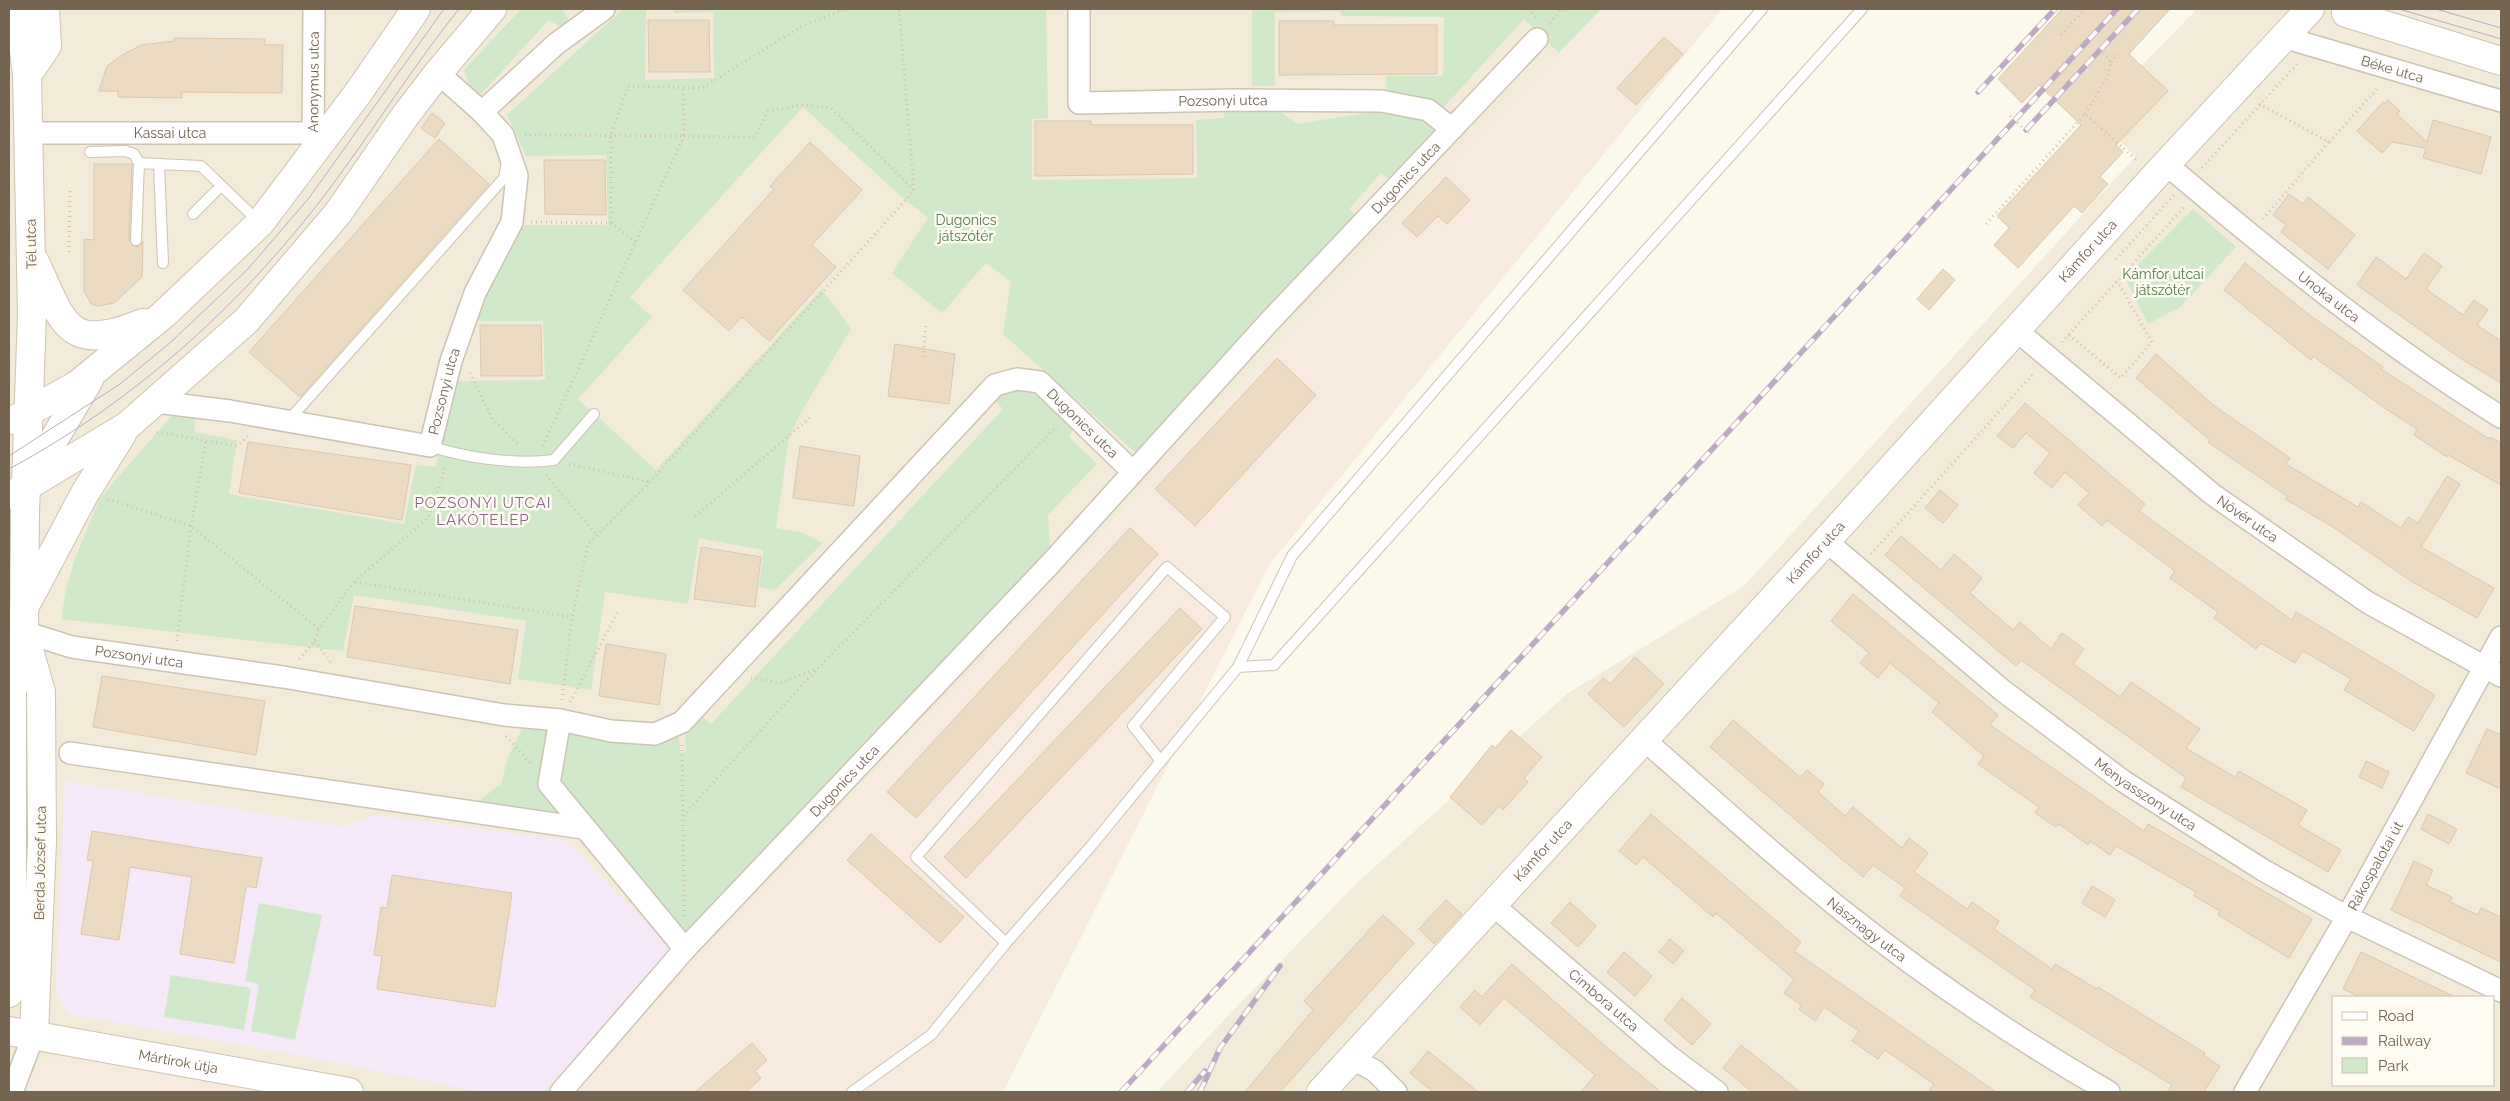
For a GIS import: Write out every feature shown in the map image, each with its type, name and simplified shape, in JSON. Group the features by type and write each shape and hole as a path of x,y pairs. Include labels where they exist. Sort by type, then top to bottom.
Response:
{"street":[{"name":"Tél utca","path":"18,418 32,313 29,133 18,75 19,9"},
{"path":"18,75 47,46 45,9"},
{"name":"Anonymus utca","path":"312,144 314,9"},
{"path":"17,493 18,418 77,385 163,315 260,223 312,144 416,9"},
{"path":"17,493 127,426 246,320 338,213 438,73 492,9"},
{"path":"482,112 556,44 604,9"},
{"name":"Pozsonyi utca","path":"1079,9 1079,103 1238,100 1380,101 1428,110 1452,130"},
{"name":"Kámfor utca","path":"1320,1092 1353,1059 1643,739 1826,541 2016,330 2038,298 2161,170 2310,9"},
{"path":"2346,13 2501,61"},
{"name":"Béke utca","path":"2283,37 2391,67 2501,101"},
{"name":"Dugonics utca","path":"561,1092 685,949 1051,563 1275,316 1537,39"},
{"name":"Pozsonyi utca","path":"156,402 288,421 430,446 458,343 475,293 512,222 517,176 506,144 482,112 438,73"},
{"name":"Kassai utca","path":"29,133 312,144"},
{"name":"Unoka utca","path":"2161,170 2198,182 2250,234 2333,300 2458,390 2501,417"},
{"path":"31,255 60,315 76,332 92,337 115,334 163,315"},
{"path":"9,372 32,313"},
{"name":"Nővér utca","path":"2016,330 2212,494 2367,602 2493,672"},
{"path":"17,493 94,371"},
{"name":"Dugonics utca","path":"610,731 655,734 682,722 995,385 1017,379 1040,382 1133,472"},
{"path":"24,621 85,493 127,426"},
{"name":"Berda József utca","path":"12,1092 22,1032 42,842 41,692 24,621 17,493"},
{"name":"Menyasszony utca","path":"1826,541 2002,690 2123,781 2263,870 2347,917 2501,991"},
{"path":"9,579 24,621"},
{"name":"Pozsonyi utca","path":"24,621 72,647 283,677 504,715 560,720 610,731"},
{"name":"Berda József utca","path":"9,993 12,948 12,689 24,621"},
{"name":"Rákospalotai út","path":"2245,1092 2493,672 2501,637"},
{"path":"560,720 549,784 583,828 685,949"},
{"name":"Násznagy utca","path":"1643,739 1843,912 1963,1000 2061,1064 2109,1092"},
{"path":"70,753 583,828"},
{"path":"12,842 42,842"},
{"name":"Cimbora utca","path":"1493,905 1670,1057 1717,1092"},
{"name":"Mártírok útja","path":"22,1032 349,1092"},
{"path":"1353,1059 1374,1071 1396,1092"}],"lane":[{"path":"852,1092 931,1035 1006,943 1092,845 1238,667 1292,556 1762,9"},
{"path":"1238,667 1274,665 1862,9"},
{"path":"288,421 504,178 506,144"},
{"path":"90,152 125,151 134,154 139,163 136,240"},
{"path":"139,163 201,166 260,223"},
{"path":"159,164 163,263"},
{"path":"193,214 221,186"},
{"path":"430,446 452,453 535,463 554,460 594,414"},
{"path":"1006,943 916,857 1167,567 1225,617 1134,726 1160,760"}],"path":[{"path":"611,222 611,136 628,86 702,88 802,26 845,9"},
{"path":"560,720 572,616 588,544 650,482 914,191 899,9"},
{"path":"2061,35 2085,9"},
{"path":"2103,53 2111,62"},
{"path":"1986,224 2084,114 2108,76 2111,62 2118,54"},
{"path":"1858,568 2117,282 2260,104 2300,61 2306,60"},
{"path":"2250,234 2382,84 2391,67"},
{"path":"535,463 684,136 683,88"},
{"path":"2236,88 2260,104 2329,142"},
{"path":"506,144 611,136 755,137 768,111 801,105 831,108 914,191"},
{"path":"2084,114 2161,170"},
{"path":"2010,116 2029,133"},
{"path":"69,252 70,188"},
{"path":"512,222 611,222 636,242"},
{"path":"2069,335 2121,378 2152,342 2117,282"},
{"path":"923,356 926,323"},
{"path":"458,343 492,418 535,463 596,534"},
{"path":"683,816 817,669 1071,411"},
{"path":"695,516 812,416"},
{"path":"174,661 191,526 206,441"},
{"path":"314,641 319,629 354,582 428,518 452,453"},
{"path":"554,460 650,482"},
{"path":"104,498 191,526 319,629"},
{"path":"354,582 572,616"},
{"path":"560,720 618,611"},
{"path":"732,669 747,677 766,682 781,683 817,669"},
{"path":"682,722 685,949"},
{"path":"502,732 549,784"}],"shaded area":[{"path":"9,9 1601,9 570,1092 9,1092"},
{"path":"1601,9 1722,9 1269,565 1003,1092 570,1092"},
{"path":"2197,9 2501,9 2501,1092 1157,1092 1358,882 1568,693 1744,586 2136,156 2092,116"},
{"path":"65,781 343,827 376,815 565,840 674,952 543,1092 480,1092 307,1057 69,1014 60,1001 56,988"},
{"path":"53,1052 276,1092 21,1092 27,1075"}],"green space":[{"path":"521,9 566,9 563,11 572,25 566,31 549,20 480,95 470,88 464,70"},
{"name":"Dugonics játszótér","path":"623,9 646,9 645,80 714,78 713,12 674,13 674,9 1046,9 1048,118 1032,119 1032,180 1197,178 1196,120 1224,118 1224,110 1276,109 1297,124 1379,111 1420,113 1440,131 1393,184 1381,173 1349,209 1361,220 1137,454 1003,334 1011,282 986,263 942,313 892,273 928,218 904,199 803,107 630,297 652,317 578,399 656,470 822,289 851,329 799,416 789,438 776,528 800,532 823,543 775,590 759,587 763,550 699,538 688,604 605,592 591,690 518,679 526,621 354,595 343,651 61,619 74,561 100,498 174,413 196,417 194,432 237,440 229,494 404,524 416,465 436,467 442,424 455,381 545,380 543,321 470,321 522,225 608,225 606,155 526,156 507,115"},
{"path":"1252,9 1601,9 1559,53 1524,19 1442,109 1387,94 1386,76 1443,76 1444,17 1341,16 1340,11 1275,12 1275,86 1252,86"},
{"name":"Kámfor utcai játszótér","path":"2193,209 2236,247 2180,307 2148,324 2125,278"},
{"path":"1012,389 1032,391 1073,428 1069,437 1097,464 1048,515 1051,563 688,946 589,828 476,803 501,784 508,757 522,729 540,727 657,743 679,735 680,753 686,751 685,729 702,716 711,724 1003,409 995,400 1002,392"},
{"path":"24,658 28,658 29,815 25,814"},
{"path":"259,903 322,915 295,1040 251,1031 259,984 245,981"},
{"path":"171,975 251,988 244,1030 164,1017"}],"building":[{"path":"2062,9 2170,9 2129,54 2168,91 2116,145 2123,152 2100,177 2108,184 2082,213 2074,206 2018,268 1994,245 2009,228 1997,216 2081,125 2039,85 2022,103 1998,79"},
{"path":"648,20 709,20 710,72 649,72"},
{"path":"1279,21 1334,21 1334,25 1437,25 1437,74 1279,75"},
{"path":"1664,37 1683,54 1636,105 1617,88"},
{"path":"174,38 265,39 265,45 283,45 282,93 182,92 182,98 118,97 118,91 99,91 107,66 122,55 141,45 174,41"},
{"path":"2388,100 2400,111 2397,114 2427,142 2433,120 2491,137 2481,174 2423,158 2426,148 2392,142 2382,153 2357,131 2383,102 2385,104"},
{"path":"432,113 445,123 435,138 421,128"},
{"path":"1035,121 1091,121 1091,125 1193,125 1193,174 1035,176"},
{"path":"439,139 489,184 300,397 249,352"},
{"path":"810,142 862,190 812,245 836,267 769,341 742,317 729,331 683,290 774,189 770,186"},
{"path":"544,160 605,160 606,215 545,214"},
{"path":"94,164 132,164 129,240 135,247 140,246 143,241 142,277 114,303 98,306 91,304 84,291 84,239 94,240"},
{"path":"1446,177 1470,200 1447,224 1438,216 1417,237 1402,223"},
{"path":"2289,194 2303,204 2308,197 2355,235 2328,269 2281,232 2286,225 2273,215"},
{"path":"2424,253 2442,266 2426,289 2463,315 2474,300 2488,310 2477,325 2501,341 2501,383 2463,360 2357,285 2376,257 2406,279"},
{"path":"2245,263 2308,314 2383,367 2381,369 2489,439 2490,437 2501,443 2501,485 2448,455 2447,457 2414,435 2417,429 2313,356 2311,360 2224,290"},
{"path":"1943,269 1955,280 1929,310 1917,299"},
{"path":"480,325 541,325 542,376 481,376"},
{"path":"895,344 955,354 949,404 888,396"},
{"path":"2156,354 2213,405 2290,458 2286,464 2358,507 2361,502 2401,528 2408,517 2418,523 2447,476 2460,484 2421,547 2494,588 2477,618 2411,581 2333,527 2285,499 2287,496 2208,442 2210,440 2136,378"},
{"path":"1277,358 1316,395 1195,526 1155,489"},
{"path":"2025,403 2145,504 2139,511 2168,532 2292,620 2296,612 2435,695 2414,731 2344,690 2351,679 2303,651 2295,663 2261,643 2256,649 2214,618 2218,612 2170,578 2175,571 2107,520 2102,526 2078,505 2089,493 2065,472 2052,488 2034,473 2050,453 2026,433 2013,448 1997,436"},
{"path":"248,442 411,465 402,520 239,493"},
{"path":"800,446 860,456 854,506 793,498"},
{"path":"1940,490 1958,505 1943,523 1925,508"},
{"path":"1130,528 1158,554 916,818 887,792"},
{"path":"1901,536 1941,570 1954,554 1982,578 1970,593 2013,630 2020,622 2051,649 2062,633 2084,649 2073,664 2120,697 2131,682 2200,729 2186,748 2235,777 2239,771 2307,810 2298,825 2341,850 2328,872 2181,787 2186,778 2021,660 2016,666 1885,555"},
{"path":"701,547 761,557 755,607 694,599"},
{"path":"1853,594 1998,715 1990,725 2144,831 2148,824 2312,919 2289,958 2218,915 2220,911 2194,896 2196,892 2116,846 2110,855 2090,841 2088,845 2059,824 2056,827 2035,813 2039,807 1978,764 1984,756 1932,712 1939,703 1890,663 1878,678 1860,663 1869,653 1831,621"},
{"path":"355,606 518,630 510,684 347,657"},
{"path":"1180,608 1202,629 966,878 944,857"},
{"path":"606,644 666,654 659,705 599,696"},
{"path":"1635,657 1664,684 1624,727 1588,694 1603,678 1610,684"},
{"path":"102,676 265,701 256,755 93,727"},
{"path":"1733,720 1800,777 1807,770 1824,784 1818,792 1845,816 1853,807 1902,848 1909,838 1928,853 1914,872 1967,909 1972,902 1999,921 1994,929 2052,969 2055,964 2097,989 2098,987 2205,1053 2204,1056 2220,1066 2204,1092 2167,1092 2172,1085 2030,997 2035,990 1900,896 1905,888 1873,865 1863,877 1710,747"},
{"path":"2487,729 2501,735 2501,789 2466,773"},
{"path":"1511,730 1542,757 1524,778 1528,782 1503,810 1499,806 1482,825 1450,797 1492,745 1495,748"},
{"path":"2366,761 2389,772 2382,788 2359,777"},
{"path":"1651,814 1801,942 1794,951 1996,1092 1928,1092 1934,1084 1885,1050 1878,1059 1852,1041 1859,1031 1824,1007 1815,1021 1799,1009 1801,1005 1784,993 1794,979 1716,913 1713,917 1643,857 1636,865 1619,851"},
{"path":"2428,814 2457,829 2449,844 2421,829"},
{"path":"92,831 262,858 256,888 246,886 234,963 180,954 192,877 130,867 119,940 81,934 93,861 87,860"},
{"path":"871,834 964,917 940,943 847,860"},
{"path":"2414,861 2433,870 2426,885 2452,897 2450,902 2478,915 2481,908 2501,917 2501,962 2391,910"},
{"path":"392,875 512,893 495,1007 377,989 382,956 374,955 381,907 387,908"},
{"path":"2092,886 2115,900 2105,917 2082,903"},
{"path":"1446,900 1462,914 1434,944 1419,929"},
{"path":"1570,902 1596,926 1578,947 1551,923"},
{"path":"1383,915 1414,943 1280,1092 1245,1092 1313,1010 1304,1001"},
{"path":"1670,939 1684,951 1673,964 1659,952"},
{"path":"1624,952 1652,976 1635,996 1607,972"},
{"path":"2361,952 2453,996 2358,996 2343,989"},
{"path":"1512,964 1605,1046 1661,1092 1581,1092 1595,1075 1504,998 1480,1025 1460,1007 1475,990 1482,997"},
{"path":"1682,998 1711,1024 1692,1045 1664,1020"},
{"path":"752,1043 767,1060 755,1071 761,1078 746,1092 695,1092"},
{"path":"1741,1045 1800,1092 1752,1092 1723,1068"},
{"path":"1428,1051 1478,1092 1433,1092 1410,1073"}],"tram line":[{"path":"9,456 120,384 171,342 247,270 309,198 444,9"},
{"path":"9,469 56,442 145,380 226,307 300,227 459,9"},
{"path":"2399,9 2501,39"},
{"path":"2436,9 2501,28"}],"railway":[{"path":"1978,92 2055,9"},
{"path":"1121,1092 2117,9"},
{"path":"2026,130 2138,9"},
{"path":"1200,1092 1220,1048 1280,966"},
{"path":"1187,1092 1205,1071"}],"district":[{"name":"POZSONYI UTCAI LAKÓTELEP","path":"483,512"}]}
